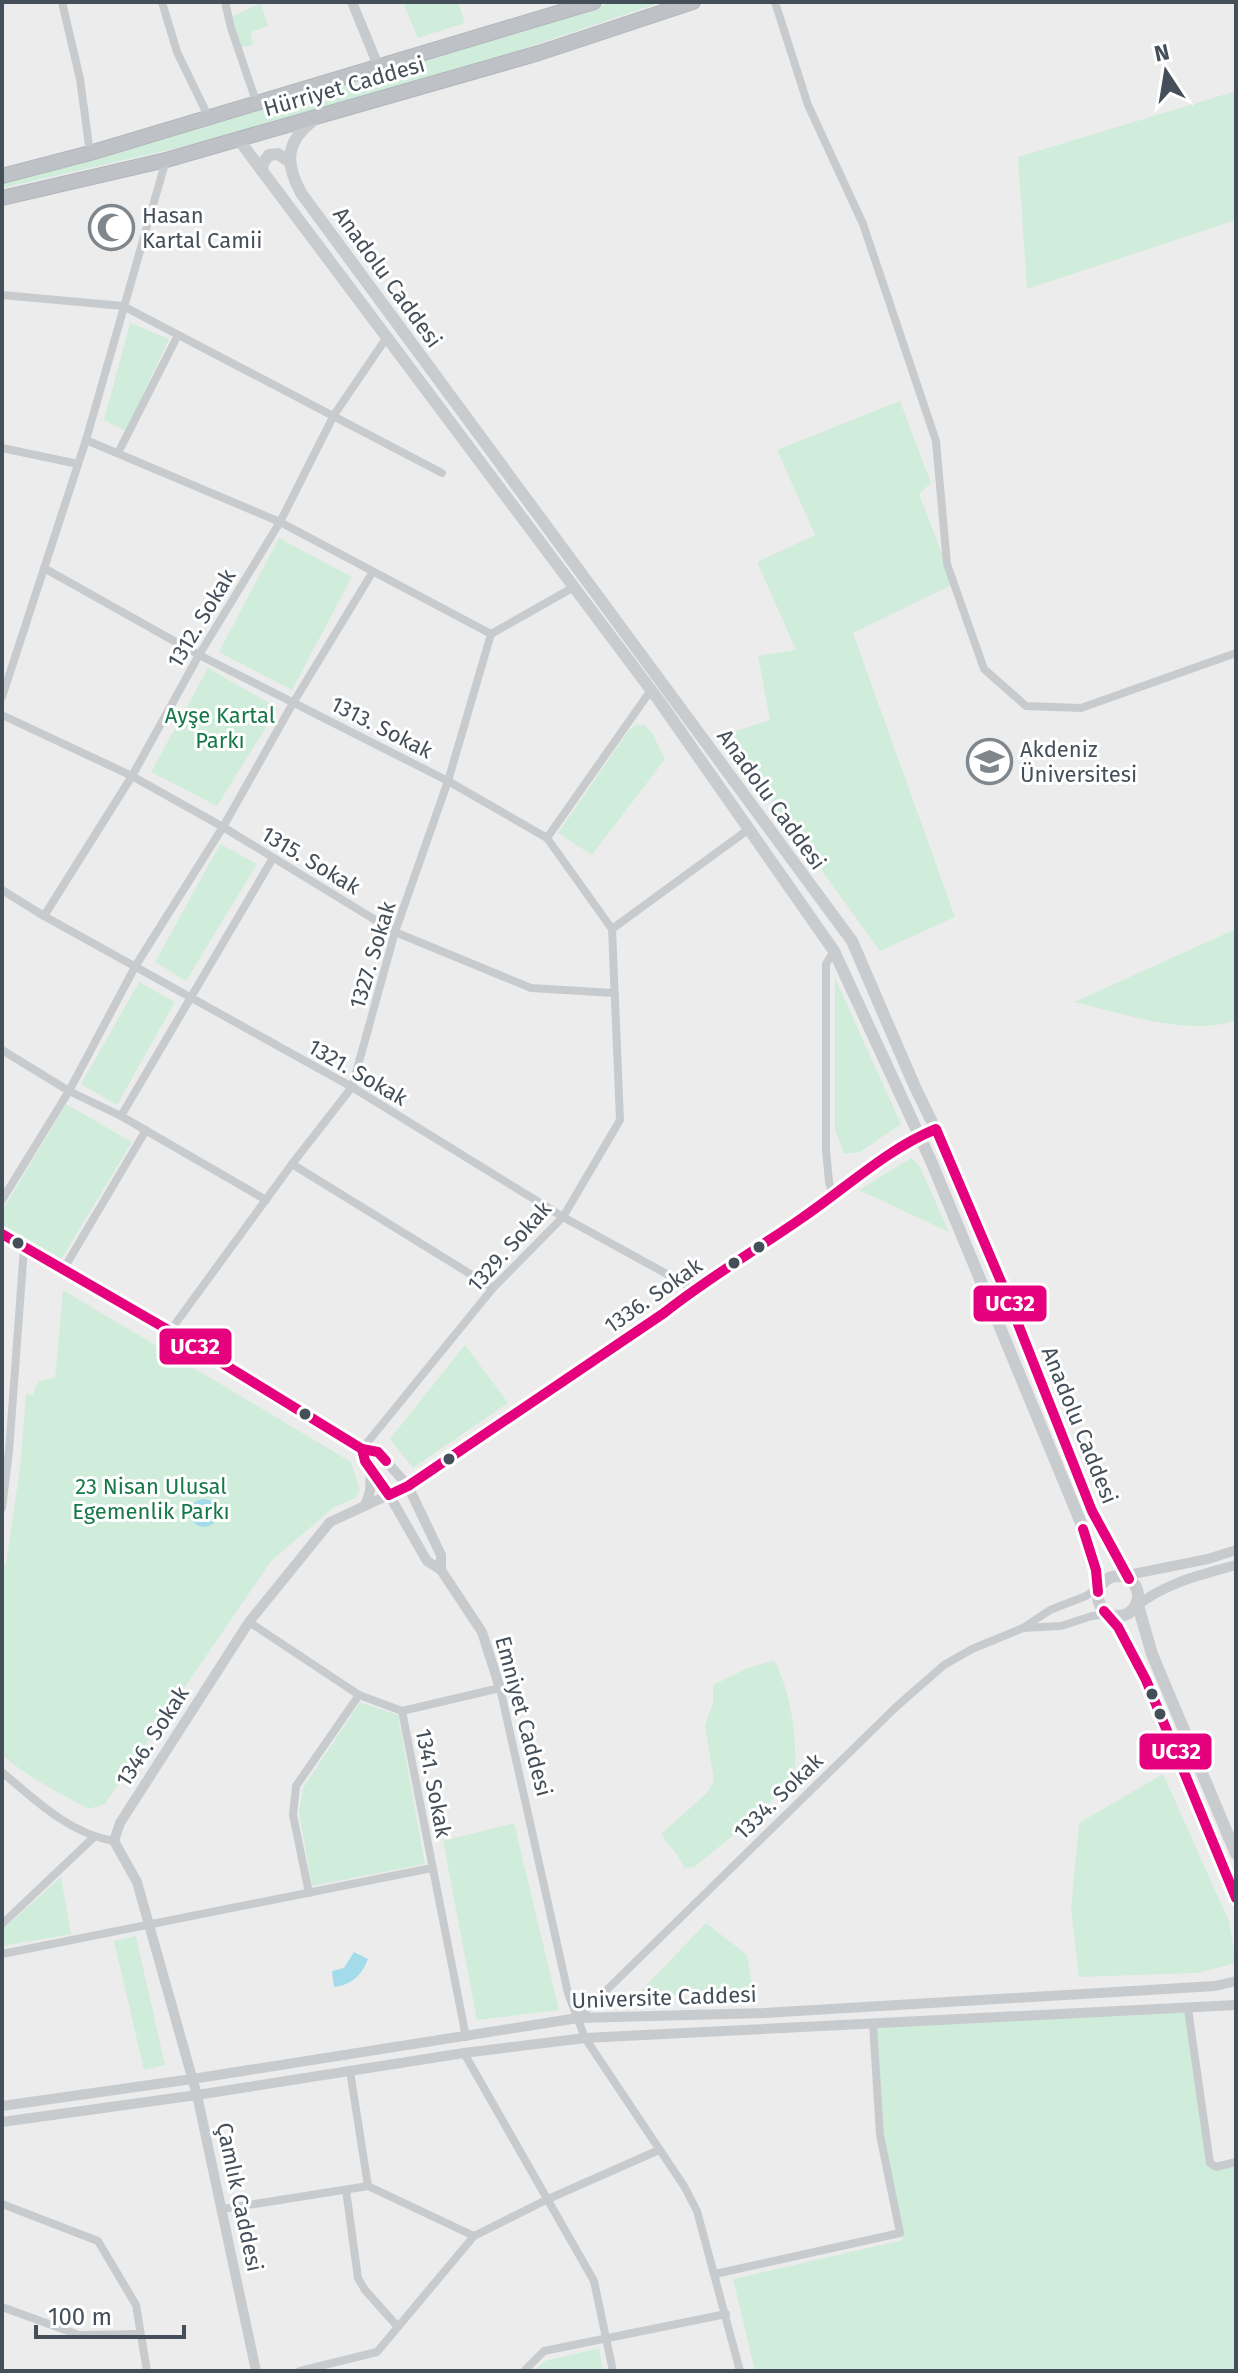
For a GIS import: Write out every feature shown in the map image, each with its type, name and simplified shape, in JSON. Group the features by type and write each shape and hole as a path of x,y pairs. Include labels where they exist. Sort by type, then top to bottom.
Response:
{"highway":[{"name":"Hürriyet Caddesi","path":"2,176 257,104 594,2"},
{"name":"Hürriyet Caddesi","path":"2,198 239,140 539,53 693,2"}],"main road":[{"path":"262,171 269,155 278,154 290,162 294,139 300,130 318,117"},
{"name":"Anadolu Caddesi","path":"239,140 651,690 834,951 920,1136 1088,1540 1099,1589"},
{"name":"Anadolu Caddesi","path":"290,162 292,176 301,193 852,941 936,1129 1085,1493 1126,1577"},
{"path":"1236,1854 1152,1654 1136,1605 1137,1589 1126,1577 1110,1577 1099,1589 1100,1605 1118,1627 1146,1680 1236,1898"},
{"path":"1107,1613 1123,1615 1136,1605"}],"street":[{"path":"62,2 80,79 90,153"},
{"path":"162,2 177,52 209,118"},
{"path":"225,2 257,104"},
{"path":"352,2 379,68"},
{"path":"775,2 808,105 863,224 936,441 947,564 984,669 1026,706 1081,708 1236,653"},
{"path":"2,697 86,440 166,160"},
{"path":"2,295 123,306 442,473"},
{"path":"118,453 178,335"},
{"name":"1312. Sokak","path":"44,916 132,776 199,655 280,522 334,415 387,337"},
{"path":"86,440 280,522 491,634 574,587"},
{"path":"2,448 78,464"},
{"name":"1313. Sokak","path":"44,568 199,655 448,781 547,838 612,929"},
{"path":"2,1200 69,1091 136,965 223,827 372,573"},
{"name":"1327. Sokak","path":"170,1331 352,1087 395,932 448,781 491,634"},
{"path":"547,838 651,690"},
{"name":"1315. Sokak","path":"2,715 132,776 223,827 395,932 531,988 614,993"},
{"path":"614,993 612,929 749,829"},
{"path":"121,1116 273,858"},
{"name":"1321. Sokak","path":"2,890 352,1087 563,1217 694,1289"},
{"path":"833,1196 826,1150 826,964 834,951"},
{"name":"1329. Sokak","path":"362,1449 493,1288 563,1217 620,1120 614,993"},
{"path":"2,1050 69,1091 121,1116 266,1200"},
{"path":"920,1136 936,1129"},
{"path":"63,1270 146,1130"},
{"name":"1336. Sokak","path":"408,1486 664,1313 911,1139 920,1136"},
{"path":"292,1164 493,1288"},
{"name":"Emniyet Caddesi","path":"2,1234 170,1331 362,1449 378,1452 408,1486 441,1555 441,1570 482,1632 500,1688 568,1993 585,2038 697,2211 740,2371"},
{"path":"2,1508 24,1248"},
{"path":"362,1449 365,1461 389,1495 427,1561 441,1570"},
{"path":"365,1506 370,1491 371,1469"},
{"name":"1346. Sokak","path":"114,1841 120,1823 249,1622 330,1522 408,1486"},
{"path":"1126,1577 1236,1550"},
{"path":"1136,1605 1185,1579 1236,1565"},
{"name":"1334. Sokak","path":"578,2018 896,1707 944,1665 972,1649 1023,1628 1050,1610 1099,1589"},
{"name":"1334. Sokak","path":"1023,1628 1061,1626 1107,1613"},
{"name":"1341. Sokak","path":"249,1622 359,1695 402,1711 466,2037"},
{"path":"402,1711 500,1688"},
{"path":"309,1893 293,1815 296,1786 359,1695"},
{"path":"2,1772 45,1809 93,1838 114,1841 137,1882 192,2079"},
{"path":"2,1924 93,1838"},
{"path":"2,1954 432,1868"},
{"name":"Universite Caddesi","path":"2,2106 578,2018 764,2013 1215,1986 1236,1981"},
{"name":"Universite Caddesi","path":"2,2122 464,2053 585,2038 1236,2005"},
{"path":"1188,2009 1210,2163 1216,2167 1236,2162"},
{"path":"715,2274 900,2233 880,2135 873,2024"},
{"path":"464,2053 594,2281 613,2371"},
{"path":"350,2071 368,2186"},
{"name":"Çamlık Caddesi","path":"192,2079 223,2209 256,2371"},
{"path":"300,2371 377,2352 474,2236 659,2150"},
{"path":"223,2209 368,2186 474,2236"},
{"path":"346,2190 358,2278 398,2327"},
{"path":"2,2204 98,2241 136,2305 147,2371"},
{"path":"2,2307 79,2335 140,2334"},
{"path":"524,2371 544,2351 726,2314"}],"green space":[{"path":"403,2 458,2 465,23 418,38"},
{"path":"614,2 662,2 502,56 234,133 2,188 2,184"},
{"path":"261,3 268,26 251,32 253,45 240,48 231,17"},
{"path":"1236,91 1236,220 1027,289 1018,157"},
{"path":"130,323 169,339 126,431 104,420"},
{"path":"900,401 931,483 919,494 954,584 853,633 955,917 880,951 723,735 770,720 758,656 796,650 757,562 815,535 777,450"},
{"path":"279,538 352,577 292,690 219,652"},
{"name":"Ayşe Kartal Parkı","path":"208,668 278,708 217,806 151,772"},
{"path":"636,725 645,725 652,733 665,759 592,855 558,833 629,730"},
{"path":"220,844 257,864 186,981 155,962"},
{"path":"1236,929 1236,1021 1216,1025 1176,1025 1074,1002"},
{"path":"835,978 901,1124 860,1152 844,1154 835,1130"},
{"path":"139,982 175,1002 117,1105 81,1084"},
{"path":"66,1104 132,1142 59,1263 2,1227 2,1211"},
{"path":"911,1158 919,1165 949,1232 859,1190"},
{"name":"23 Nisan Ulusal Egemenlik Parkı","path":"63,1290 351,1462 360,1490 355,1498 333,1508 271,1561 105,1804 89,1809 33,1778 2,1755 2,1569 6,1564 21,1460 26,1394 33,1395 38,1381 55,1378"},
{"path":"465,1345 508,1403 413,1468 390,1439"},
{"path":"774,1660 792,1717 795,1777 751,1821 694,1867 684,1868 661,1834 707,1793 714,1781 705,1725 713,1703 713,1685 748,1668"},
{"path":"360,1702 398,1715 425,1864 312,1886 299,1813 303,1788"},
{"path":"1163,1774 1229,1921 1236,1963 1197,1973 1079,1977 1071,1909 1079,1823"},
{"path":"514,1823 559,2010 477,2020 443,1841"},
{"path":"61,1877 71,1934 2,1946 2,1930"},
{"path":"706,1923 747,1955 753,1991 635,1997"},
{"path":"136,1936 165,2065 144,2070 114,1941"},
{"path":"1188,2009 1210,2163 1236,2162 1236,2371 755,2371 733,2279 903,2240 880,2135 873,2024"},
{"path":"599,2348 603,2371 534,2371 545,2361"}],"water":[{"path":"204,1499 214,1503 218,1513 214,1523 204,1527 194,1523 190,1513 194,1503"},
{"path":"354,1952 368,1959 363,1970 351,1981 334,1987 332,1971 344,1968"}],"transit line":[{"name":"UC32","path":"362,1449 365,1461 389,1495 408,1486 802,1218 884,1158 936,1129 1005,1291 1092,1511 1129,1579"},
{"name":"UC32","path":"2,1234 170,1331 362,1449 378,1452 386,1461"},
{"name":"UC32","path":"1083,1529 1096,1570 1098,1592"},
{"name":"UC32","path":"1104,1611 1118,1627 1146,1680 1236,1898"}],"place":[{"name":"Hasan Kartal Camii","path":"111,228"},
{"name":"Akdeniz Üniversitesi","path":"989,762"}]}
